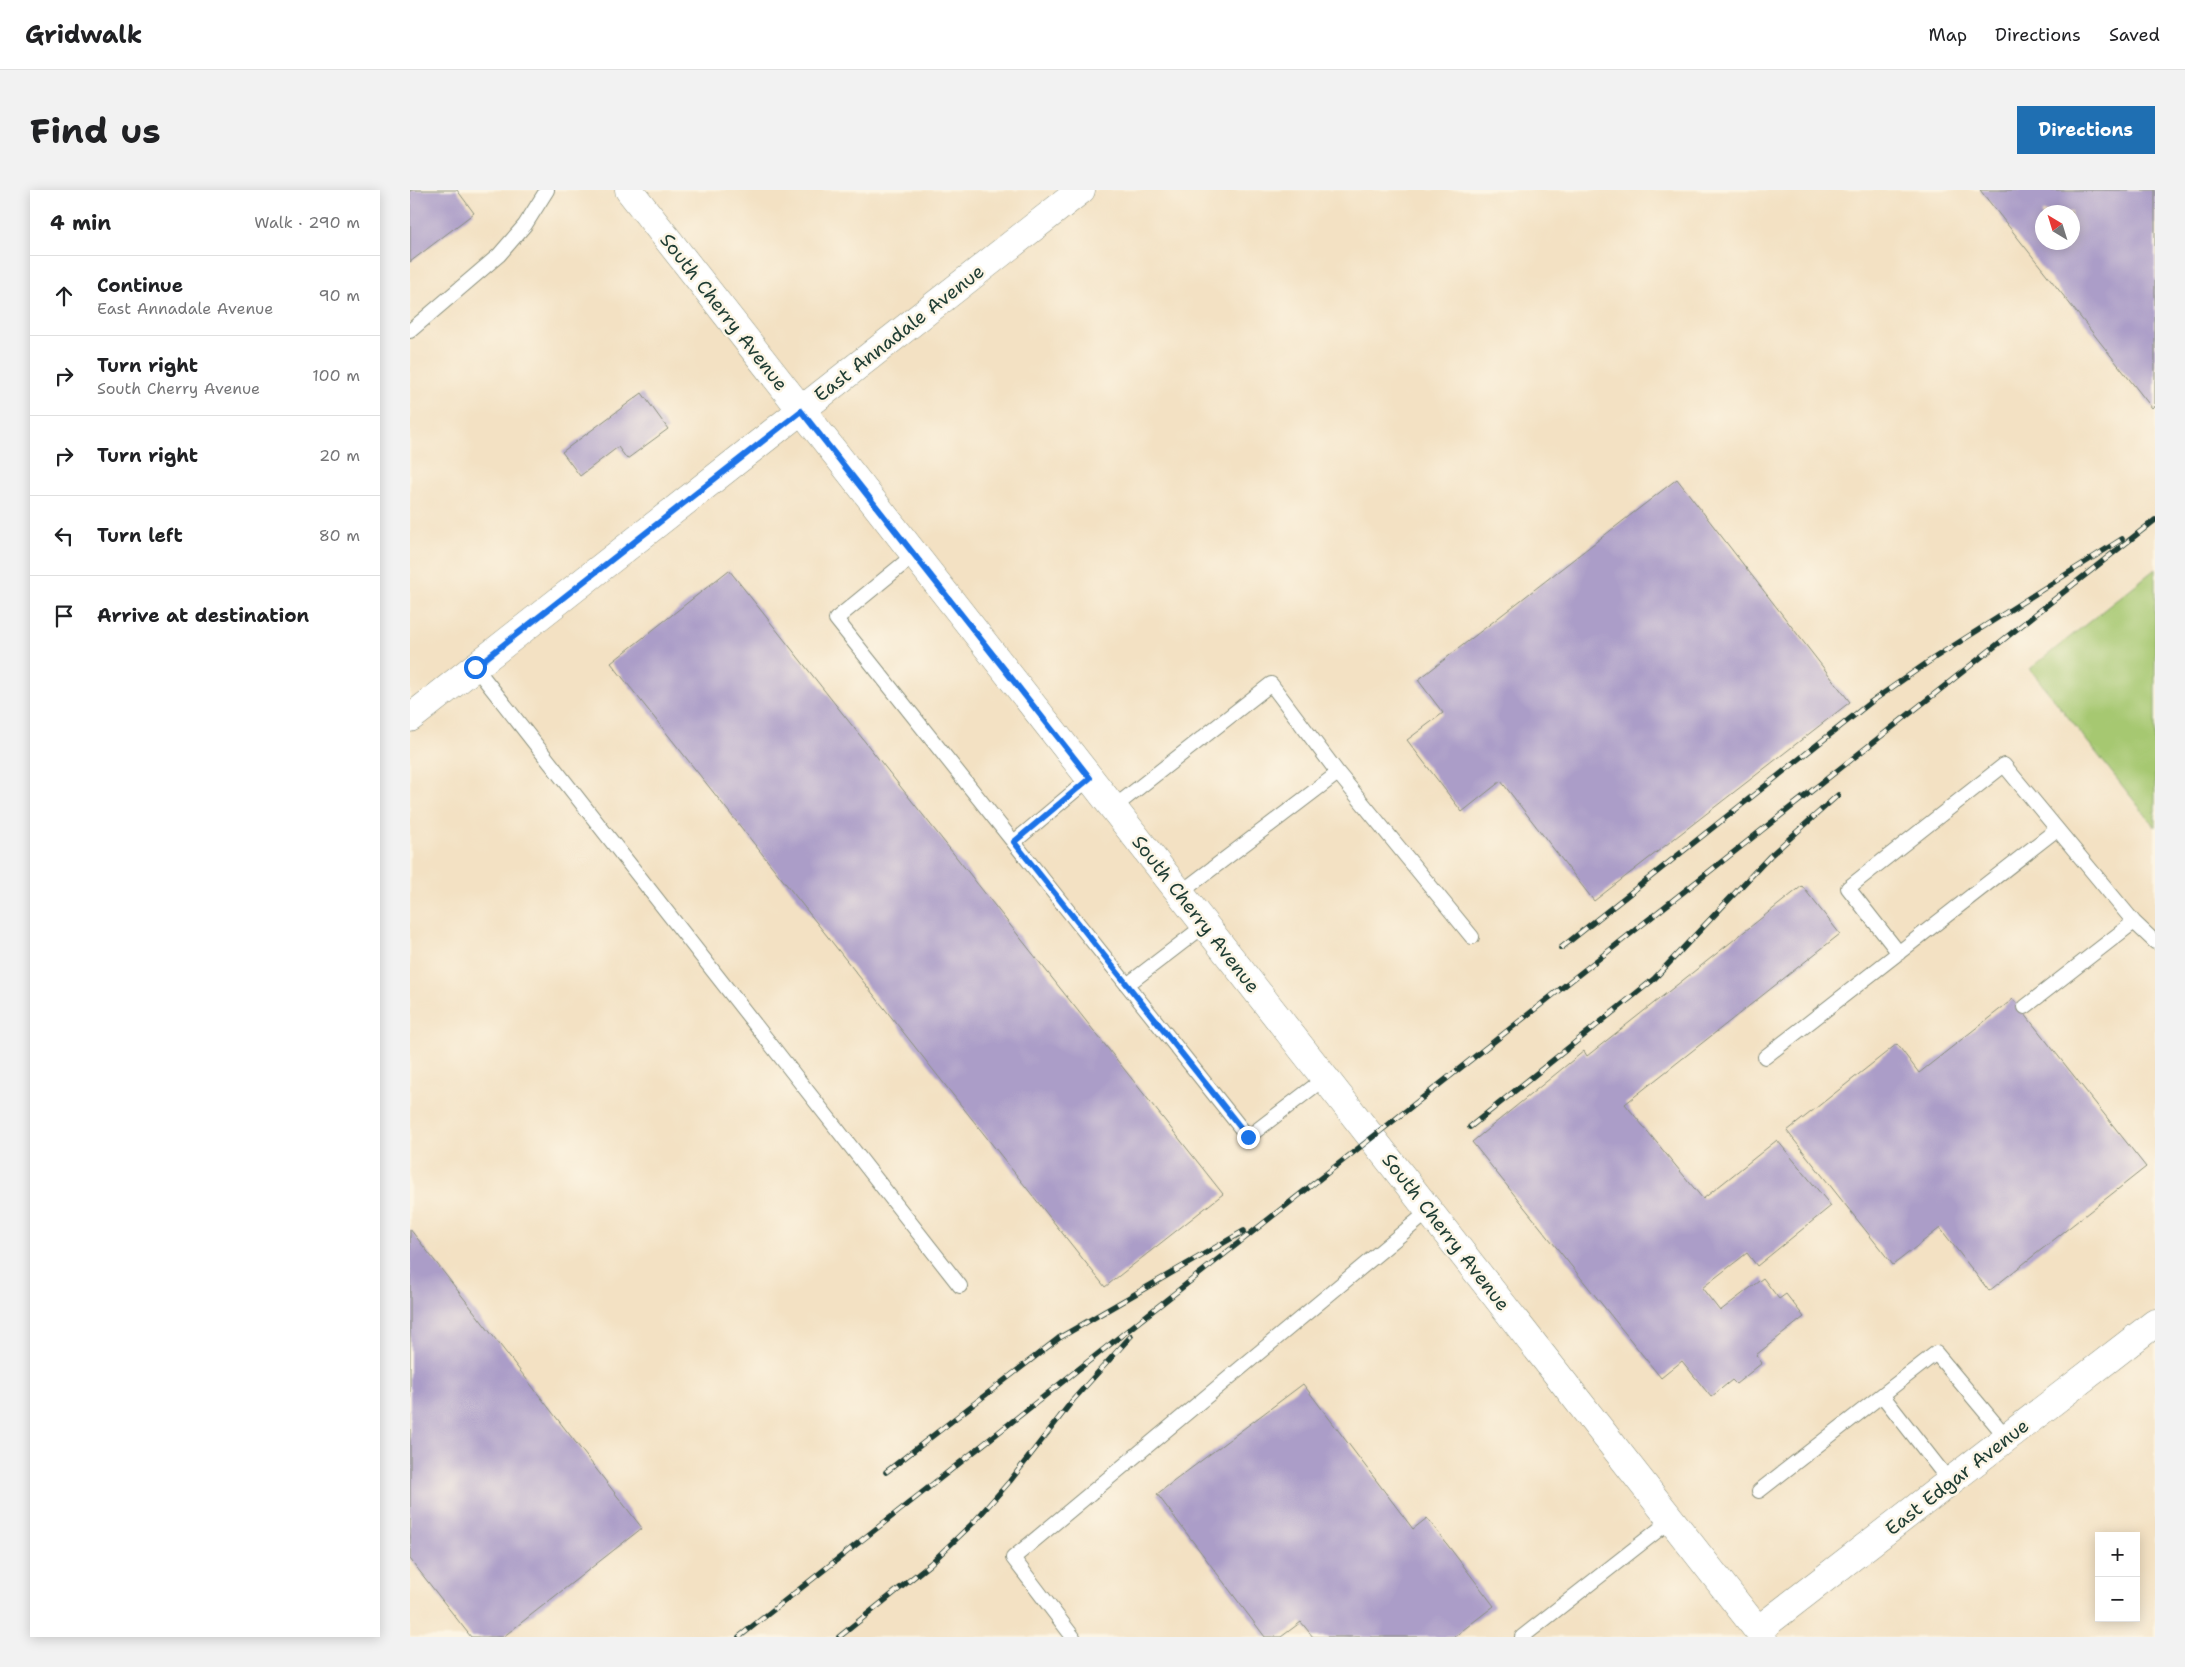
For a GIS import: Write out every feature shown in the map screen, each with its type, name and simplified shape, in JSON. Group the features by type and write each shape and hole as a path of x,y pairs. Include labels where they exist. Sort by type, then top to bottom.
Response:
{"street":[{"name":"South Cherry Avenue","path":"629,190 1761,1634"},
{"name":"East Annadale Avenue","path":"410,718 1081,190"},
{"name":"East Edgar Avenue","path":"1761,1634 1950,1482 2155,1323"}],"lane":[{"path":"410,330 499,255 525,226 543,192"},
{"path":"914,555 836,619 1248,1137 1325,1078"},
{"path":"475,667 960,1286"},
{"path":"1113,808 1271,684 1338,773 1472,937"},
{"path":"1899,953 1848,888 2004,765 2134,922 2155,942"},
{"path":"1180,893 1338,773"},
{"path":"1014,842 1090,778"},
{"path":"1765,1057 2056,830"},
{"path":"2025,1007 2134,922"},
{"path":"1127,985 1205,926"},
{"path":"1073,1637 1013,1558 1429,1211"},
{"path":"1760,1491 1936,1353 2007,1438"},
{"path":"1882,1395 1950,1482"},
{"path":"1522,1637 1672,1520"}],"green space":[{"path":"2155,569 2155,827 2030,669"}],"building":[{"path":"410,190 457,190 474,213 410,262"},
{"path":"1980,190 2155,190 2155,405 2152,408"},
{"path":"642,393 668,429 627,459 618,447 580,476 562,452"},
{"path":"1677,479 1850,702 1594,901 1501,781 1462,812 1407,740 1443,713 1418,680"},
{"path":"729,570 1223,1194 1105,1287 611,663"},
{"path":"1802,886 1840,934 1625,1104 1703,1199 1777,1140 1831,1206 1757,1266 1747,1253 1702,1288 1720,1311 1763,1278 1779,1299 1786,1294 1804,1317 1756,1355 1762,1363 1736,1384 1732,1380 1711,1397 1682,1361 1661,1378 1472,1142 1584,1051 1587,1056"},
{"path":"2013,999 2146,1167 1989,1291 1940,1228 1893,1265 1787,1131 1897,1044 1919,1073"},
{"path":"410,1229 642,1528 503,1637 471,1637 410,1559"},
{"path":"1303,1384 1413,1529 1427,1518 1494,1606 1454,1637 1313,1637 1301,1622 1281,1637 1265,1637 1157,1494"}],"railway":[{"path":"739,1637 2155,520"},
{"path":"1561,948 1871,702 1934,658 2122,539"},
{"path":"1470,1127 1654,979 1770,856 1838,795"},
{"path":"886,1472 1059,1338 1244,1231"},
{"path":"839,1637 930,1564 974,1522 1010,1481 1073,1400 1131,1336"}],"route":[{"path":"475,667 801,411 1090,778 1014,842 1248,1137"}]}
